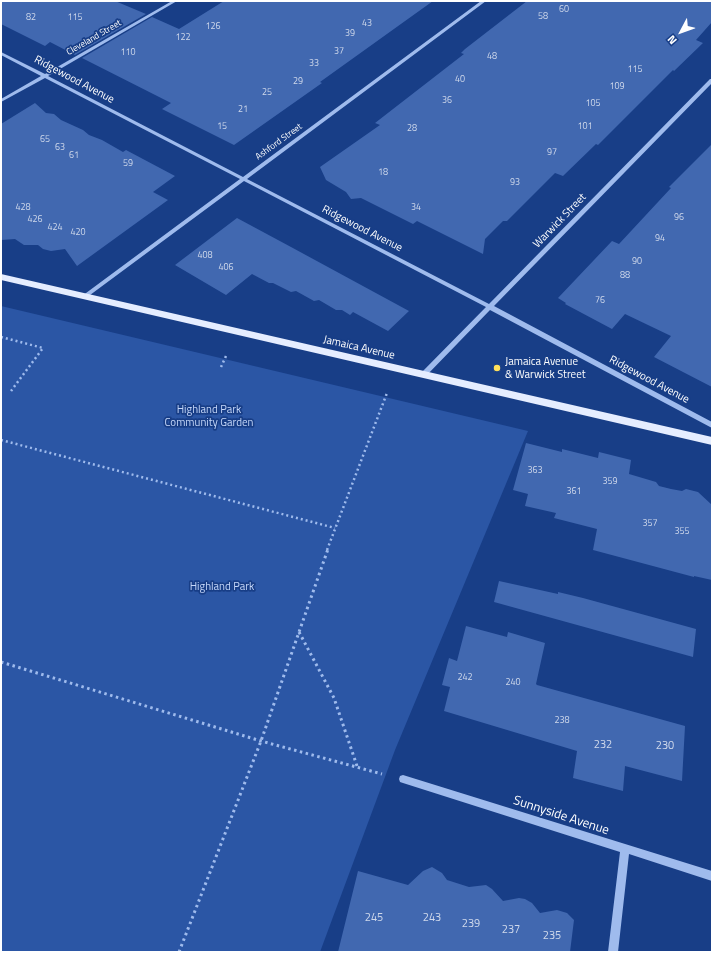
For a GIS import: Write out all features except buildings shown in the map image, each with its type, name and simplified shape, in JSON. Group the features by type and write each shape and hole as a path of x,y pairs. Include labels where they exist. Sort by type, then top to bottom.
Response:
{"main road":[{"name":"Jamaica Avenue","path":"1,277 712,441"}],"street":[{"name":"Cleveland Street","path":"1,101 175,1"},
{"name":"Ashford Street","path":"84,297 484,1"},
{"name":"Ridgewood Avenue","path":"1,53 490,307 712,426"},
{"name":"Warwick Street","path":"423,375 712,80"},
{"name":"Sunnyside Avenue","path":"403,779 625,850 712,876"},
{"path":"613,952 625,850"}],"path":[{"path":"1,337 43,348 11,391"},
{"path":"221,367 226,356"},
{"path":"179,952 261,742 336,528 387,393"},
{"path":"1,440 336,528"},
{"path":"299,632 334,698 357,767"},
{"path":"1,662 261,742 403,779"}],"green space":[{"name":"Highland Park","path":"1,306 528,431 395,750 320,952 1,952"}],"place":[{"name":"Jamaica Avenue & Warwick Street","path":"497,368"}],"park label":[{"name":"Highland Park Community Garden","path":"209,416"}]}
